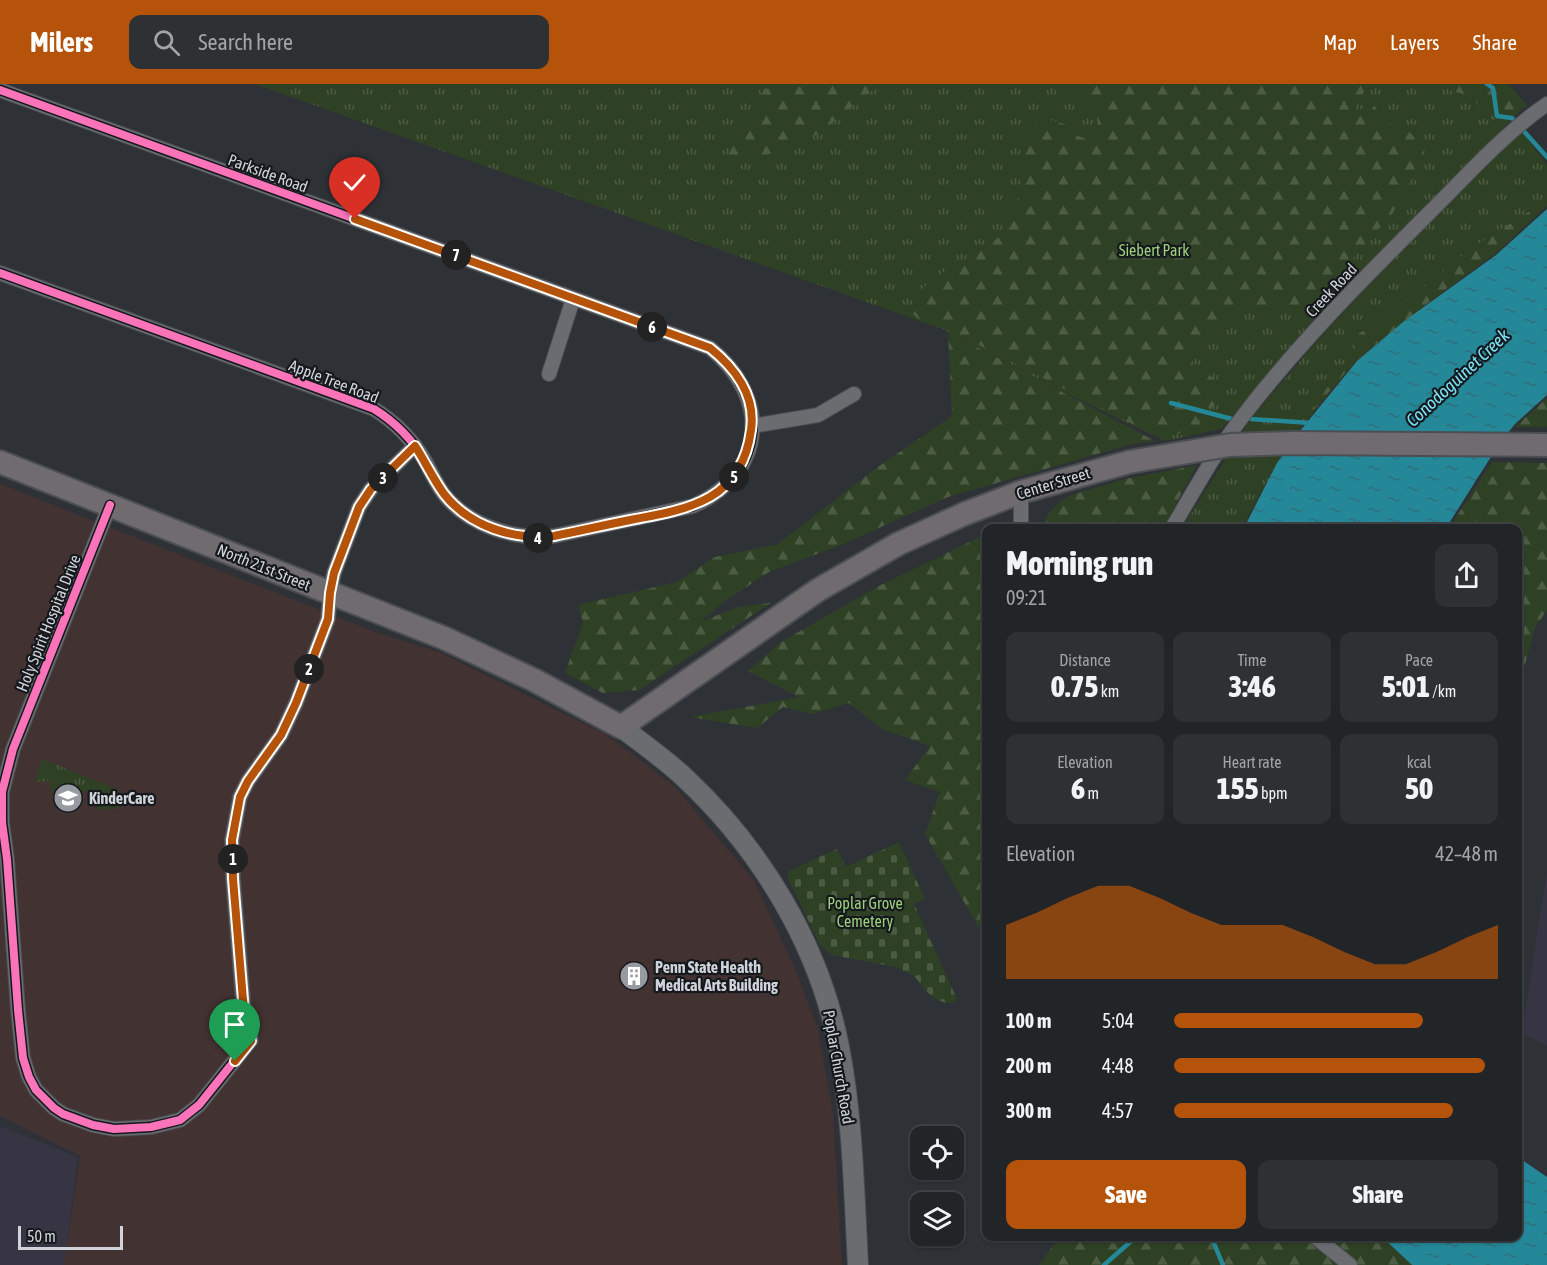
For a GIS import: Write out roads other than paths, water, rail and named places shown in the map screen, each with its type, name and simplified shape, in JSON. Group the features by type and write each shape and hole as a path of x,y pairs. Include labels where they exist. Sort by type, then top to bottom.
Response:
{"main road":[{"name":"Center Street","path":"621,727 818,591 857,567 940,524 1021,492 1129,462 1230,445 1290,443 1547,446"},
{"name":"North 21st Street","path":"0,462 444,638 501,663 621,727"}],"street":[{"name":"Parkside Road","path":"0,90 710,348 722,358 742,384 748,399 752,426"},
{"name":"Creek Road","path":"1174,524 1240,419 1313,333 1512,131 1547,104"},
{"name":"Apple Tree Road","path":"0,273 361,403 388,418 415,446 444,494 466,515 496,530 537,538 554,536 693,506 707,500 730,482 741,468 749,448 752,426"},
{"path":"549,374 573,299"},
{"path":"752,426 818,415 854,394"},
{"name":"Holy Spirit Hospital Drive","path":"110,505 13,749 2,792 2,822 23,1058 29,1077 36,1089 63,1114 93,1125 114,1129 151,1127 180,1120 199,1105 251,1041 244,1012 235,910 232,840 236,812 248,781 281,735 296,703 328,619 330,593 338,562 354,519 365,498 415,446"},
{"path":"1021,492 1021,524"},
{"name":"Poplar Church Road","path":"621,727 679,772 724,819 766,872 811,955 828,1003 839,1045 845,1086 858,1265"},
{"path":"1320,1241 1350,1265"}],"water":[{"name":"Conodoguinet Creek","path":"1547,209 1547,395 1515,424 1503,439 1291,442 1357,361 1403,322 1496,255"},
{"path":"1290,444 1499,444 1449,524 1246,524 1277,463"},
{"path":"1522,1160 1547,1177 1547,1265 1412,1265 1386,1241 1522,1241"}],"waterway":[{"path":"1487,84 1493,88 1497,116 1512,118 1547,157"},
{"path":"1171,403 1232,419"},
{"path":"1251,419 1311,423"},
{"path":"1104,1265 1131,1241"},
{"path":"1213,1241 1223,1265"}],"place":[{"name":"KinderCare","path":"68,798"},
{"name":"Penn State Health Medical Arts Building","path":"634,976"}],"park label":[{"name":"Siebert Park","path":"1154,250"},
{"name":"Poplar Grove Cemetery","path":"865,912"}]}
